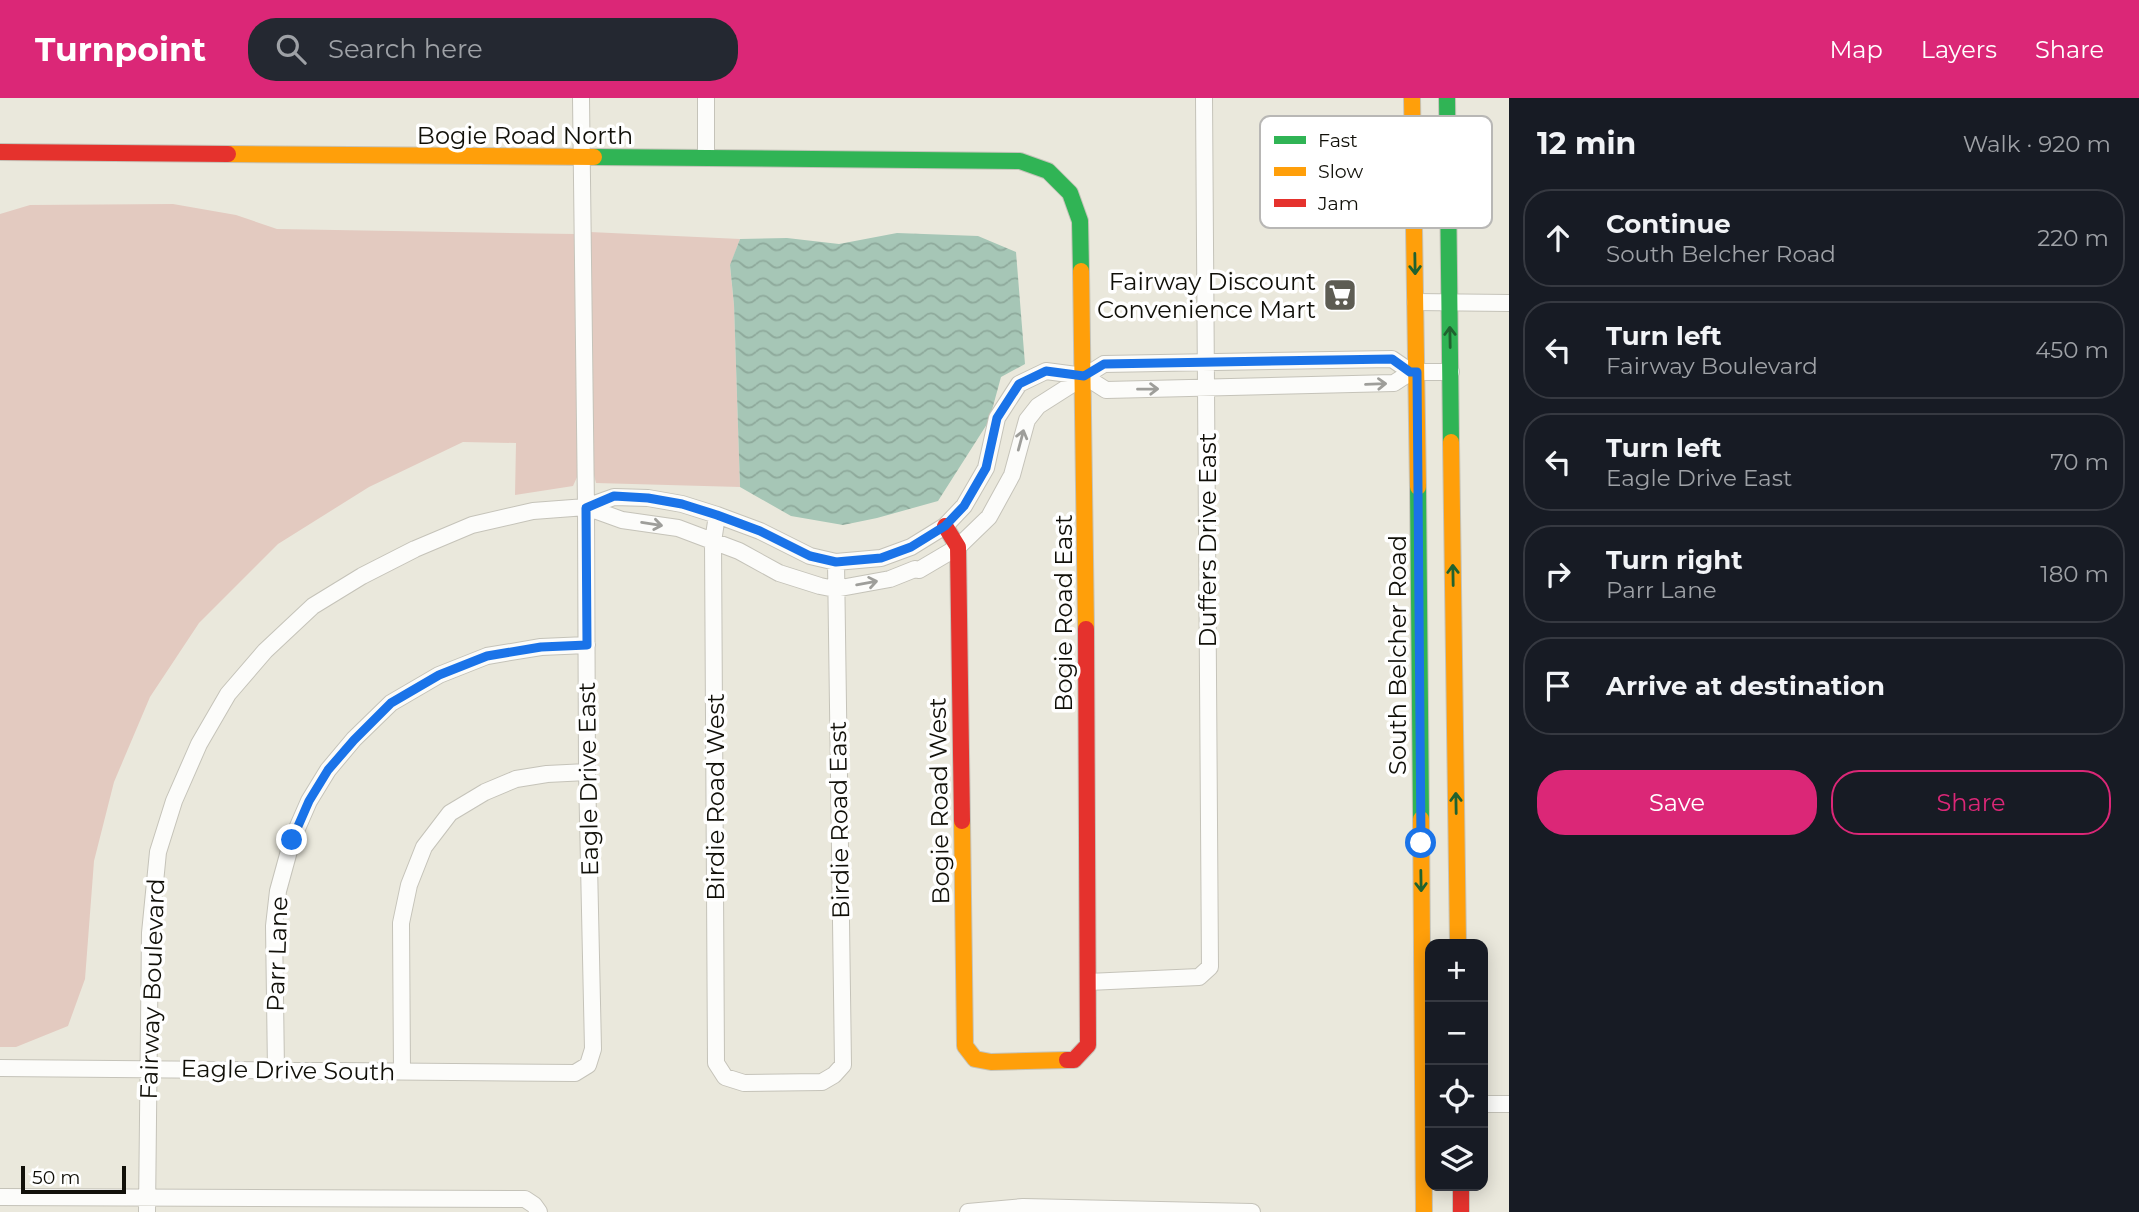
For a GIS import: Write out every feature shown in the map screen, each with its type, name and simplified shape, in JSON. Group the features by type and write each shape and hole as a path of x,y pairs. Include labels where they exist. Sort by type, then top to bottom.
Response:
{"street":[{"name":"Eagle Drive East","path":"575,1073 588,1065 593,1049 587,772 581,98"},
{"path":"706,98 706,158"},
{"name":"Duffers Drive East","path":"1088,982 1199,977 1210,967 1204,98"},
{"name":"South Belcher Road","path":"1412,98 1412,116"},
{"path":"1447,98 1447,116"},
{"name":"Bogie Road North","path":"0,152 1020,161 1048,171"},
{"name":"Bogie Road East","path":"1048,171 1070,192 1080,221 1084,376 1088,1045 1074,1060"},
{"name":"South Belcher Road","path":"1414,228 1426,1065"},
{"path":"1449,228 1458,939"},
{"path":"1415,302 1509,303"},
{"name":"Fairway Boulevard","path":"586,508 622,520 678,528 738,551 779,573 835,589 890,579 919,570 958,547 989,517 1012,475 1027,420 1038,406 1104,364 1392,359 1414,372"},
{"path":"1334,360 1335,385"},
{"name":"Fairway Boulevard","path":"147,1205 149,933 158,852 174,801 199,744 228,694 265,652 313,606 362,576 415,549 472,525 533,511 586,508 614,496 682,504 760,531 810,556 836,562 881,558 911,547 945,526 964,506 986,468 997,418 1019,384 1046,371 1084,376 1106,390 1394,383 1414,372 1451,372"},
{"name":"Birdie Road West","path":"717,515 713,542 716,1063 725,1077 744,1083 822,1082 834,1075"},
{"path":"945,526 958,547"},
{"name":"Bogie Road West","path":"958,547 965,1046 975,1059 991,1062 1074,1060"},
{"name":"Birdie Road East","path":"834,1075 843,1065 836,562"},
{"name":"Parr Lane","path":"276,1070 274,926 278,891 296,830 309,801 328,770 391,703 439,675 487,656 541,647 587,645"},
{"path":"402,1072 401,923 409,885 424,846 450,813 485,792 516,779 587,772"},
{"name":"Eagle Drive South","path":"0,1068 575,1073"},
{"path":"1488,1104 1509,1104"},
{"name":"South Belcher Road","path":"1424,1212 1426,1128"},
{"path":"1461,1191 1461,1212"},
{"path":"0,1197 147,1205 525,1199 537,1208"},
{"path":"968,1212 1023,1207 1252,1212"}],"shaded area":[{"path":"173,204 236,215 277,229 575,234 578,475 573,486 515,495 516,443 463,442 369,487 278,544 199,623 150,697 114,782 94,861 85,979 68,1026 16,1047 0,1047 0,214 30,205"},
{"path":"590,232 740,239 730,266 734,305 740,487 596,483 593,471"}],"water":[{"path":"897,233 978,236 1016,252 1025,364 1001,377 989,421 938,501 843,525 791,516 740,487 734,305 730,265 740,239 787,238 839,244"}],"traffic: fast":[{"path":"1447,98 1447,116"},
{"path":"594,157 1020,161 1048,171 1070,193 1080,221 1081,271"},
{"path":"1449,228 1451,442"},
{"path":"1418,487 1421,819"}],"traffic: slow":[{"path":"1412,98 1412,116"},
{"path":"228,154 594,157"},
{"path":"1414,228 1418,487"},
{"path":"1081,271 1086,629"},
{"path":"1451,442 1458,939"},
{"path":"1421,819 1424,1212"},
{"path":"962,821 965,1046 975,1059 991,1062 1067,1060"}],"traffic: jam":[{"path":"0,152 228,154"},
{"path":"945,526 958,547 962,821"},
{"path":"1067,1060 1074,1060 1088,1045 1086,629"},
{"path":"1461,1191 1461,1212"}],"place":[{"name":"Fairway Discount Convenience Mart","path":"1340,295"}],"route":[{"path":"292,840 309,801 328,770 391,703 439,675 487,656 541,647 587,645 586,508 614,496 648,498 682,504 717,515 760,531 810,556 836,562 881,558 911,547 945,526 964,506 986,468 997,418 1019,384 1046,371 1084,376 1104,364 1392,359 1410,372 1417,372 1421,843"}]}
